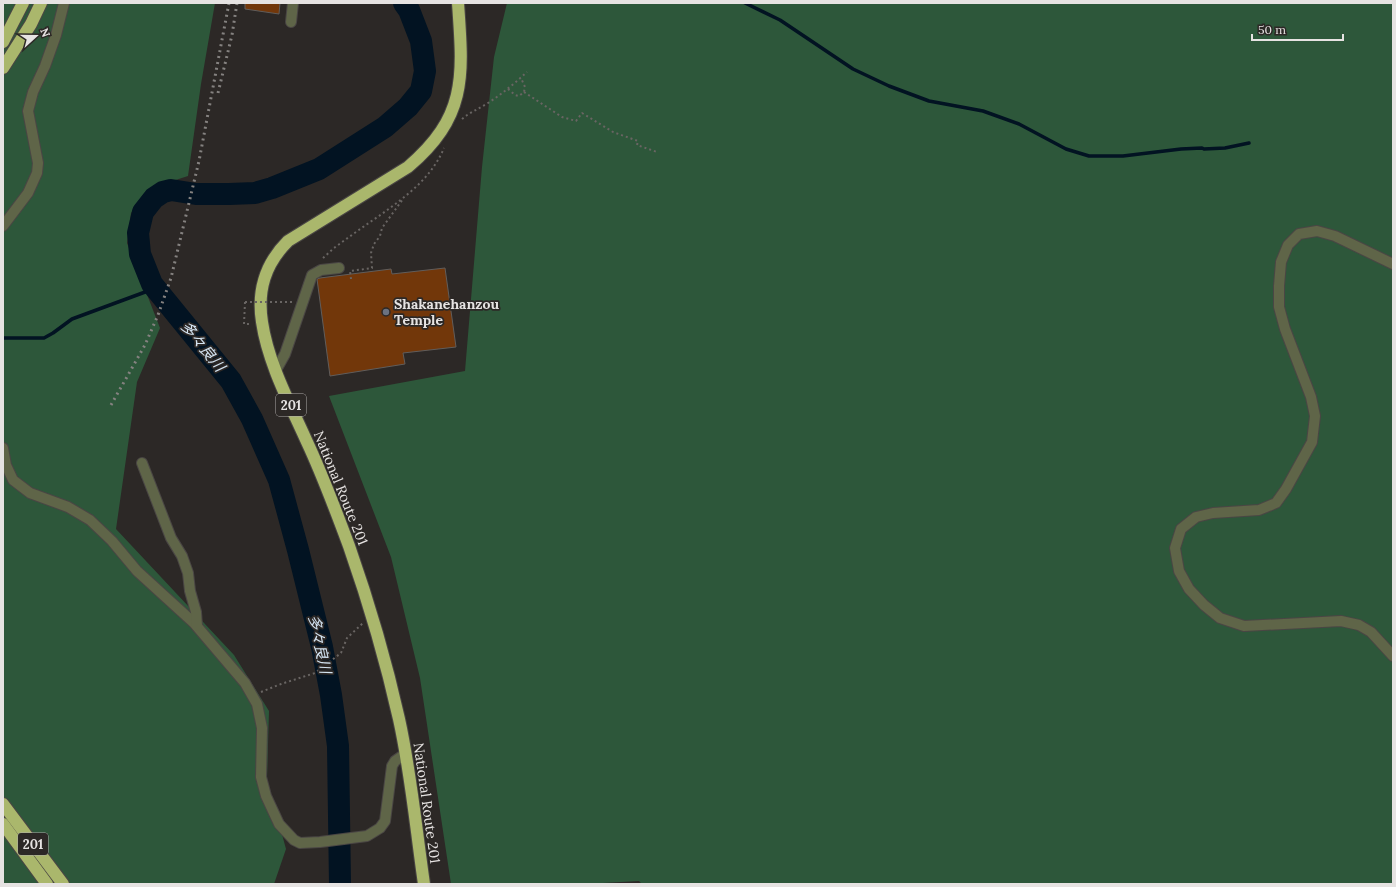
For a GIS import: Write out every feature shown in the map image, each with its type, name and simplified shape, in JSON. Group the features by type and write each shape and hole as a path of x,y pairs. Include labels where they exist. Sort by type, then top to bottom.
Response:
{"highway":[{"path":"3,42 23,3"},
{"path":"3,68 31,24 41,3"},
{"name":"National Route 201","path":"424,884 399,719 372,617 349,546 321,471 269,351 260,307 265,272 278,251 288,241 408,167 435,140 446,124 454,106 461,73 458,3"},
{"name":"201","path":"3,804 63,884"},
{"name":"201","path":"3,824 47,884"}],"street":[{"path":"3,226 28,193 37,173 38,164 28,111 33,92 45,66 56,35 64,3"},
{"path":"291,22 293,3"},
{"path":"1393,264 1335,236 1317,230 1299,234 1288,245 1281,262 1279,286 1280,307 1285,329 1311,397 1315,416 1312,442 1286,489 1276,503 1259,510 1213,513 1196,517 1181,529 1175,548 1179,571 1189,589 1204,605 1220,618 1244,626 1341,621 1359,624 1371,632 1393,656"},
{"path":"276,370 285,354 312,275 321,270 339,268"},
{"path":"3,448 6,465 13,480 30,493 68,507 90,520 112,541 137,571 197,626 245,683 258,704 262,728 261,777 266,796 279,824 294,840 300,842 320,842 358,838 374,833 385,821 392,766 395,761 405,754"},
{"path":"142,463 171,538 182,556 188,573 190,591 196,612 197,626"}],"path":[{"path":"508,89 515,95 519,96 524,92 525,87 521,78"},
{"path":"524,92 562,116 576,122 582,113 613,132 638,141 637,145 657,152"},
{"path":"351,279 350,271 372,268 371,253 374,244 380,236 382,228 405,197"},
{"path":"249,316 249,324 244,324 245,302 295,302"},
{"path":"253,696 281,684 315,673 341,653 347,638 372,617"}],"green space":[{"path":"3,3 215,3 201,84 188,176 154,187 131,213 127,243 160,328 137,382 116,529 234,655 269,711 267,779 286,849 274,884 3,884"},
{"path":"507,3 1393,3 1393,884 642,884 639,881 602,884 451,884 420,678 391,557 329,396 465,371 482,167 494,57"}],"building":[{"path":"245,3 280,3 279,14 245,9"},
{"name":"Shakanehanzou Temple","path":"445,268 456,347 403,353 405,364 330,376 317,279 391,269 392,274"}],"waterway":[{"name":"多々良川","path":"340,884 338,746 331,695 322,647 279,480 252,419 231,381 152,284 140,254 138,233 143,212 154,198 163,192 171,190 196,194 255,193 272,188 319,169 385,127 408,107 421,91 425,71 421,41 409,10 404,3"},
{"path":"745,3 780,20 853,69 889,86 929,101 983,111 1019,124 1066,149 1089,156 1123,156 1181,149 1225,148 1249,143"},
{"path":"3,338 44,338 72,319 156,288"}],"railway":[{"path":"111,405 145,345 158,315 171,278 199,161 229,3"},
{"path":"218,93 232,35 237,3"}],"place":[{"name":"Shakanehanzou Temple","path":"386,312"}]}
